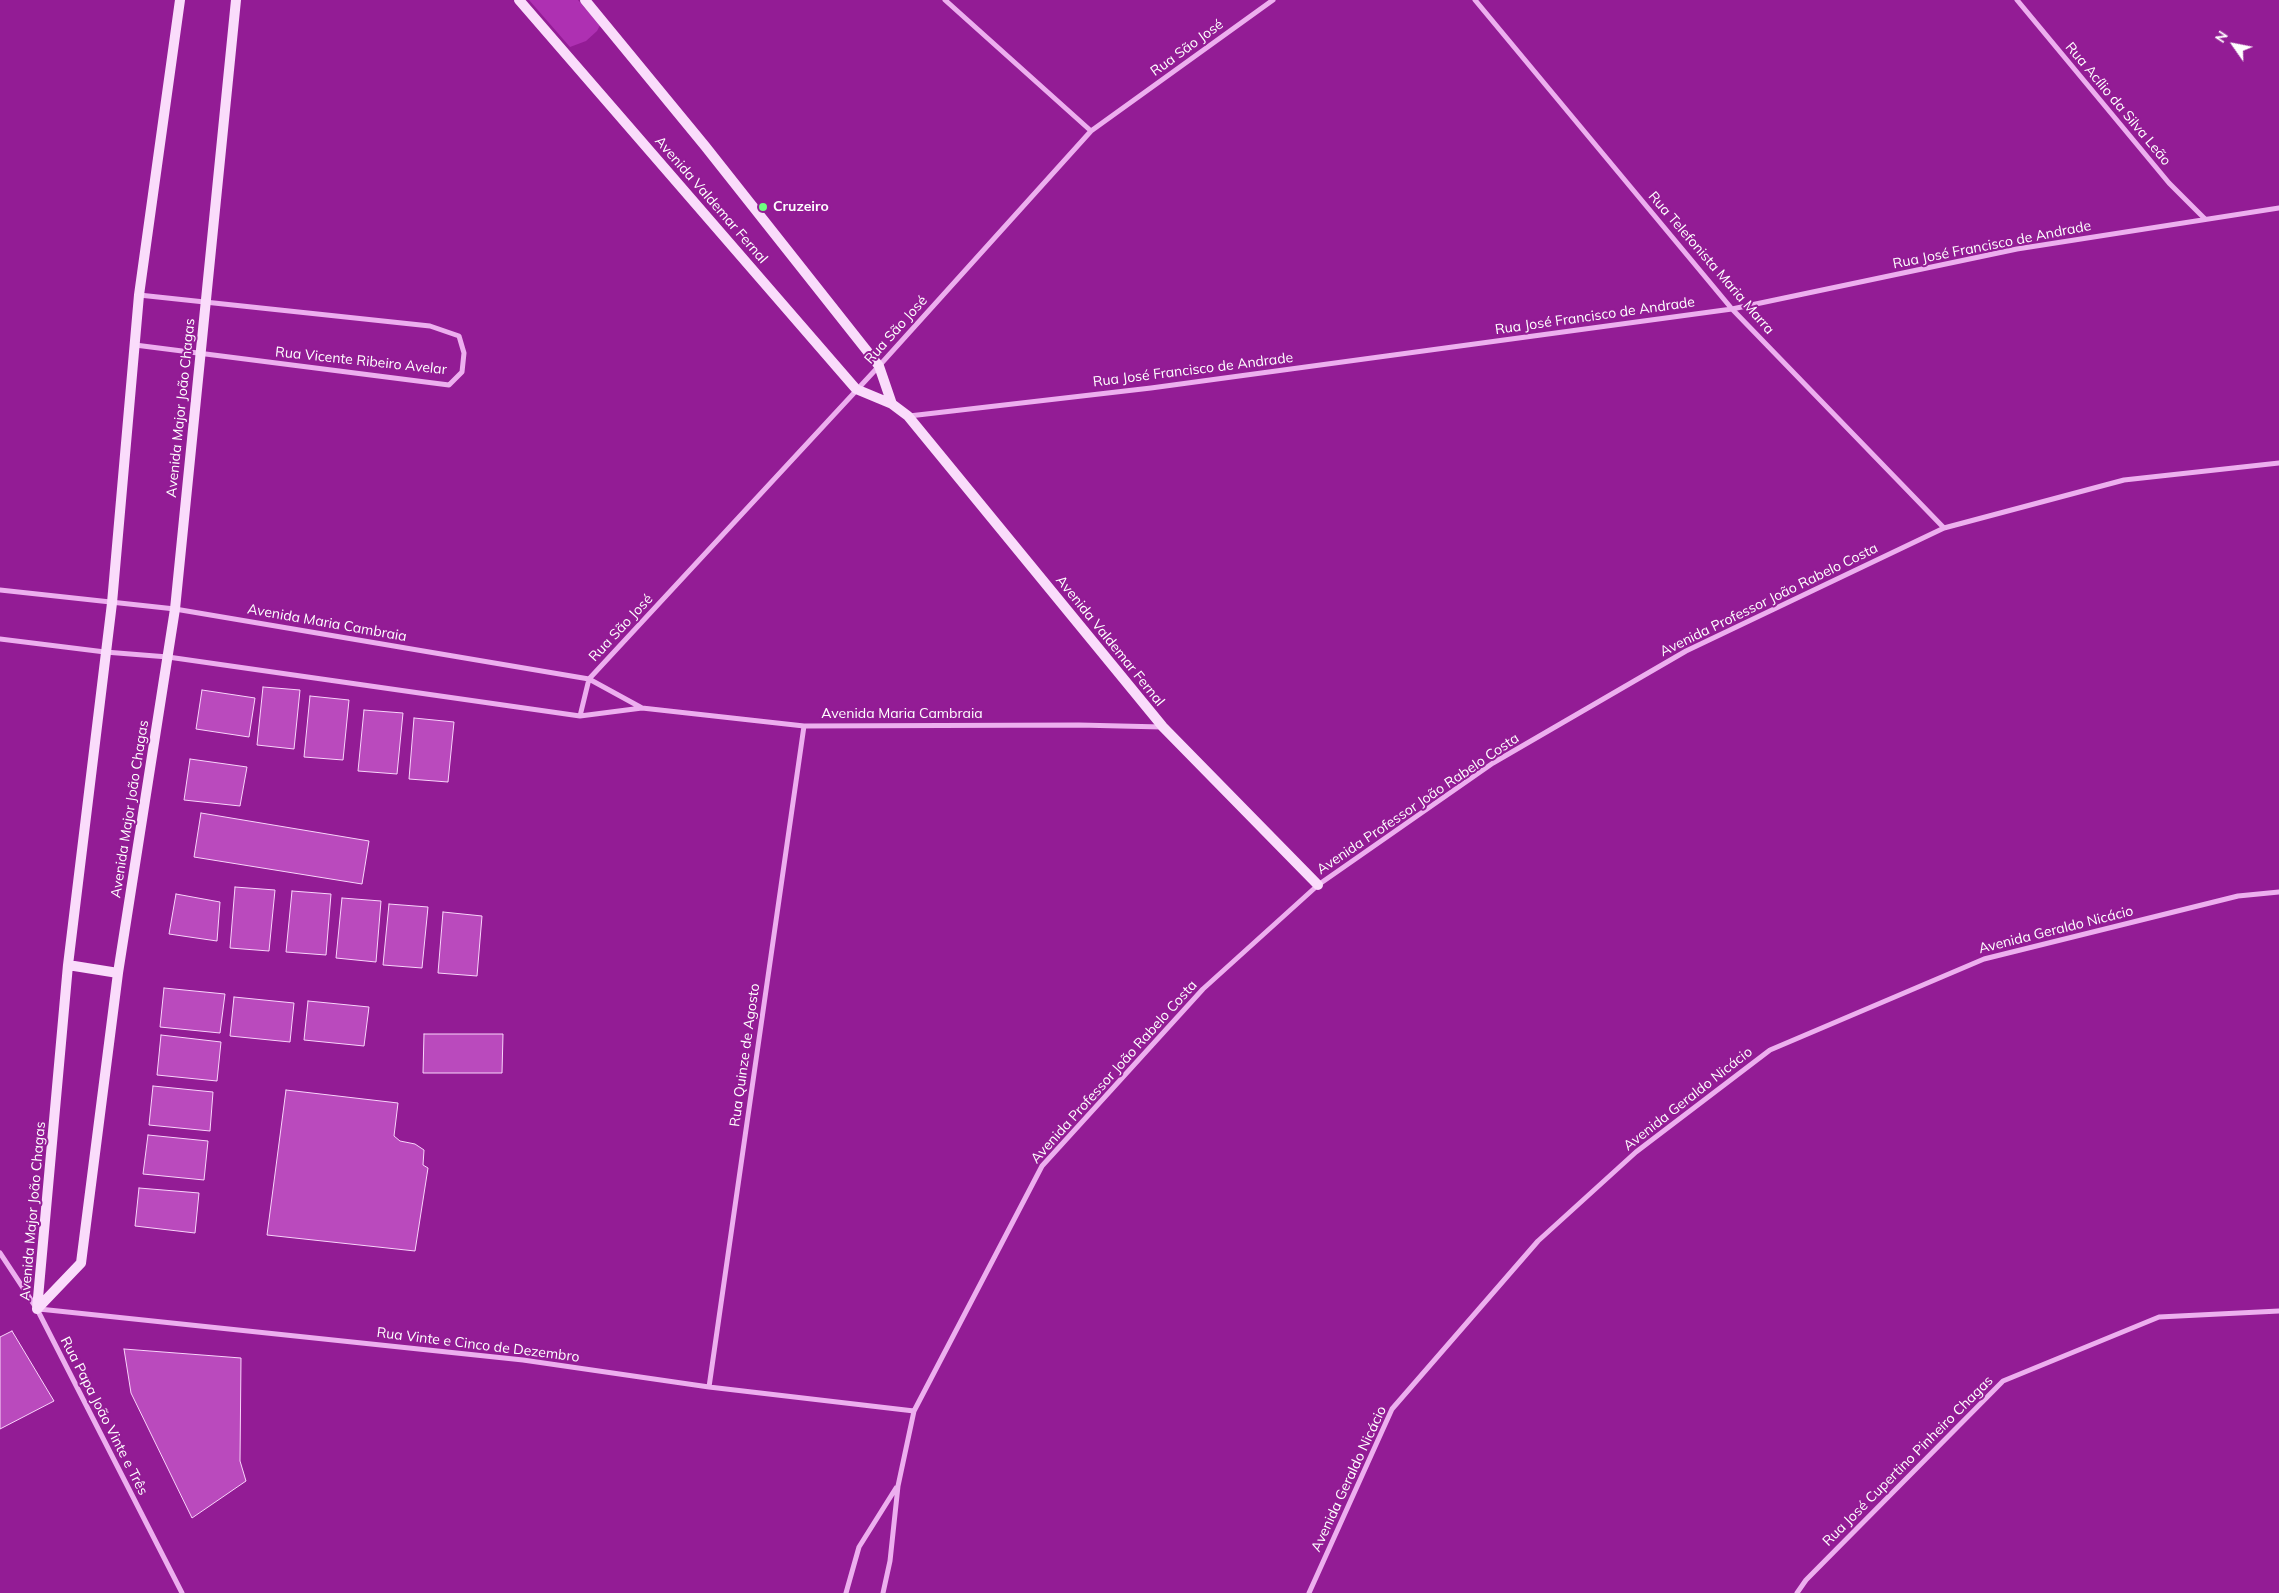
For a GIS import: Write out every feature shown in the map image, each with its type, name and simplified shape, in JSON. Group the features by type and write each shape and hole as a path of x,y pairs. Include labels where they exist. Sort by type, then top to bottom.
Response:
{"street":[{"name":"Avenida Major João Chagas","path":"37,1309 68,965 112,603 139,296 180,0"},
{"name":"Avenida Major João Chagas","path":"37,1309 81,1263 118,973 175,609 204,302 236,0"},
{"name":"Avenida Valdemar Fernal","path":"519,0 856,389 892,404 908,416 1163,727 1318,885"},
{"name":"Avenida Valdemar Fernal","path":"585,0 705,146 879,366 892,404"},
{"path":"945,0 1091,131"},
{"name":"Rua São José","path":"580,716 589,679 879,366 1091,131 1273,0"},
{"name":"Rua Telefonista Maria Marra","path":"1476,0 1732,309 1944,528"},
{"name":"Rua Acílio da Silva Leão","path":"2017,0 2169,183 2205,219"},
{"name":"Rua José Francisco de Andrade","path":"908,416 1161,387 1732,309 2017,249 2279,208"},
{"name":"Rua Vicente Ribeiro Avelar","path":"135,345 449,385 462,372 464,353 460,336 430,326 139,296"},
{"name":"Avenida Professor João Rabelo Costa","path":"883,1593 890,1561 898,1486 914,1411 1042,1166 1203,989 1318,885 1494,763 1686,651 1944,528 2124,480 2279,463"},
{"name":"Avenida Maria Cambraia","path":"0,590 175,609 589,679 642,708"},
{"name":"Avenida Maria Cambraia","path":"0,639 105,652 168,656 580,716 642,708 804,726 1079,725 1163,727"},
{"name":"Rua Quinze de Agosto","path":"709,1387 804,726"},
{"name":"Avenida Geraldo Nicácio","path":"1309,1593 1392,1409 1538,1241 1636,1152 1770,1050 1984,959 2238,896 2279,892"},
{"path":"68,965 118,973"},
{"name":"Rua Papa João Vinte e Três","path":"0,1253 37,1309 182,1593"},
{"name":"Rua Vinte e Cinco de Dezembro","path":"37,1309 523,1360 709,1387 914,1411"},
{"name":"Rua José Cupertino Pinheiro Chagas","path":"1797,1593 1806,1580 2004,1380 2159,1317 2279,1311"},
{"name":"Avenida Professor João Rabelo Costa","path":"846,1593 859,1546 898,1486"}],"shaded area":[{"path":"529,0 578,0 600,25 597,31 586,41 570,47"}],"building":[{"path":"263,687 300,690 294,749 257,745"},
{"path":"202,690 255,698 249,737 196,729"},
{"path":"310,696 349,700 343,760 304,757"},
{"path":"364,710 403,713 397,774 358,771"},
{"path":"414,718 454,722 448,782 409,779"},
{"path":"190,759 247,767 240,806 184,800"},
{"path":"201,813 369,841 362,884 194,857"},
{"path":"235,887 275,890 269,951 230,948"},
{"path":"292,891 331,894 326,955 286,952"},
{"path":"176,894 220,902 217,941 169,934"},
{"path":"342,898 381,901 376,962 336,958"},
{"path":"389,904 428,907 422,968 383,965"},
{"path":"443,912 482,916 477,976 438,973"},
{"path":"164,988 225,994 220,1033 160,1027"},
{"path":"234,997 294,1003 290,1042 230,1036"},
{"path":"308,1001 369,1007 364,1046 304,1040"},
{"path":"424,1034 503,1034 502,1073 423,1073"},
{"path":"161,1035 221,1042 217,1081 157,1075"},
{"path":"153,1086 213,1092 210,1131 149,1125"},
{"path":"286,1090 398,1103 394,1136 400,1141 415,1144 424,1150 423,1165 428,1168 415,1251 267,1235"},
{"path":"148,1135 208,1141 204,1180 143,1174"},
{"path":"139,1188 199,1193 195,1233 135,1226"},
{"path":"12,1331 54,1401 0,1429 0,1337"},
{"path":"124,1349 241,1358 240,1461 246,1481 192,1518 131,1393"}],"place":[{"name":"Cruzeiro","path":"763,207"}]}
